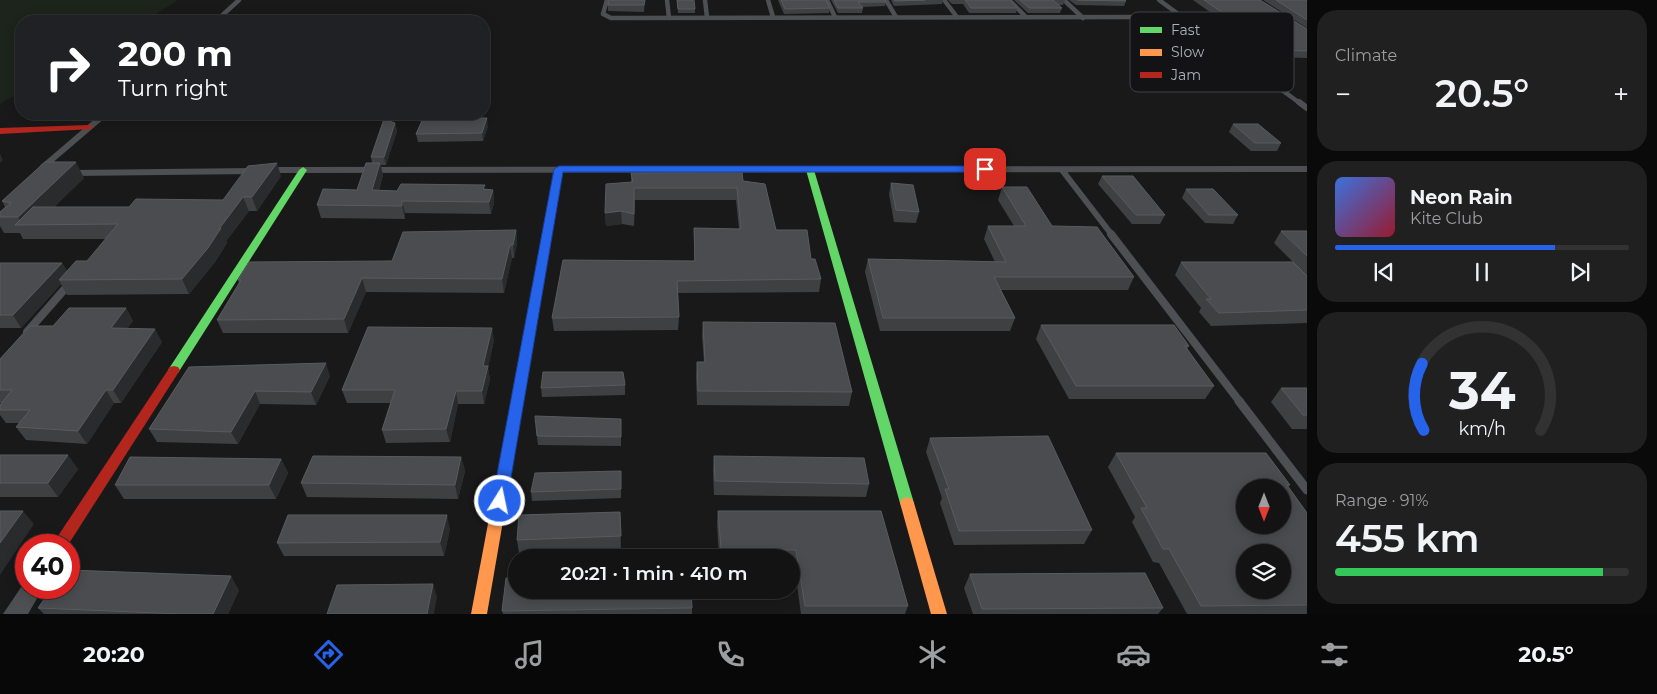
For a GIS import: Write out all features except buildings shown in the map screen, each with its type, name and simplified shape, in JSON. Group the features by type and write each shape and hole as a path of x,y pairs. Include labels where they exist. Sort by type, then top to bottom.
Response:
{"street":[{"path":"0,131 89,127"},
{"path":"479,614 559,169"},
{"path":"67,534 303,170"},
{"path":"810,170 938,614"},
{"path":"15,614 25,599"}],"lane":[{"path":"223,15 239,0"},
{"path":"607,0 602,14 605,17 1130,17"},
{"path":"667,0 669,18"},
{"path":"705,0 707,17"},
{"path":"768,0 773,17"},
{"path":"827,0 835,17"},
{"path":"886,0 896,17"},
{"path":"944,0 957,17"},
{"path":"1009,0 1026,17"},
{"path":"1064,0 1083,18"},
{"path":"1159,0 1175,12"},
{"path":"1285,92 1307,108"},
{"path":"46,173 36,173 98,120"},
{"path":"66,173 559,169 1307,169"},
{"path":"1062,170 1307,490"},
{"path":"19,341 76,277"}],"shaded area":[{"path":"0,0 178,0 154,15 15,15 15,95 0,104"}],"traffic: fast":[{"path":"174,370 303,170"},
{"path":"810,170 907,503"}],"traffic: slow":[{"path":"479,614 525,359"},
{"path":"907,503 939,614"}],"traffic: jam":[{"path":"0,131 89,127"},
{"path":"525,359 559,169"},
{"path":"67,534 174,370"}],"route":[{"path":"500,501 559,169 985,169"}]}
